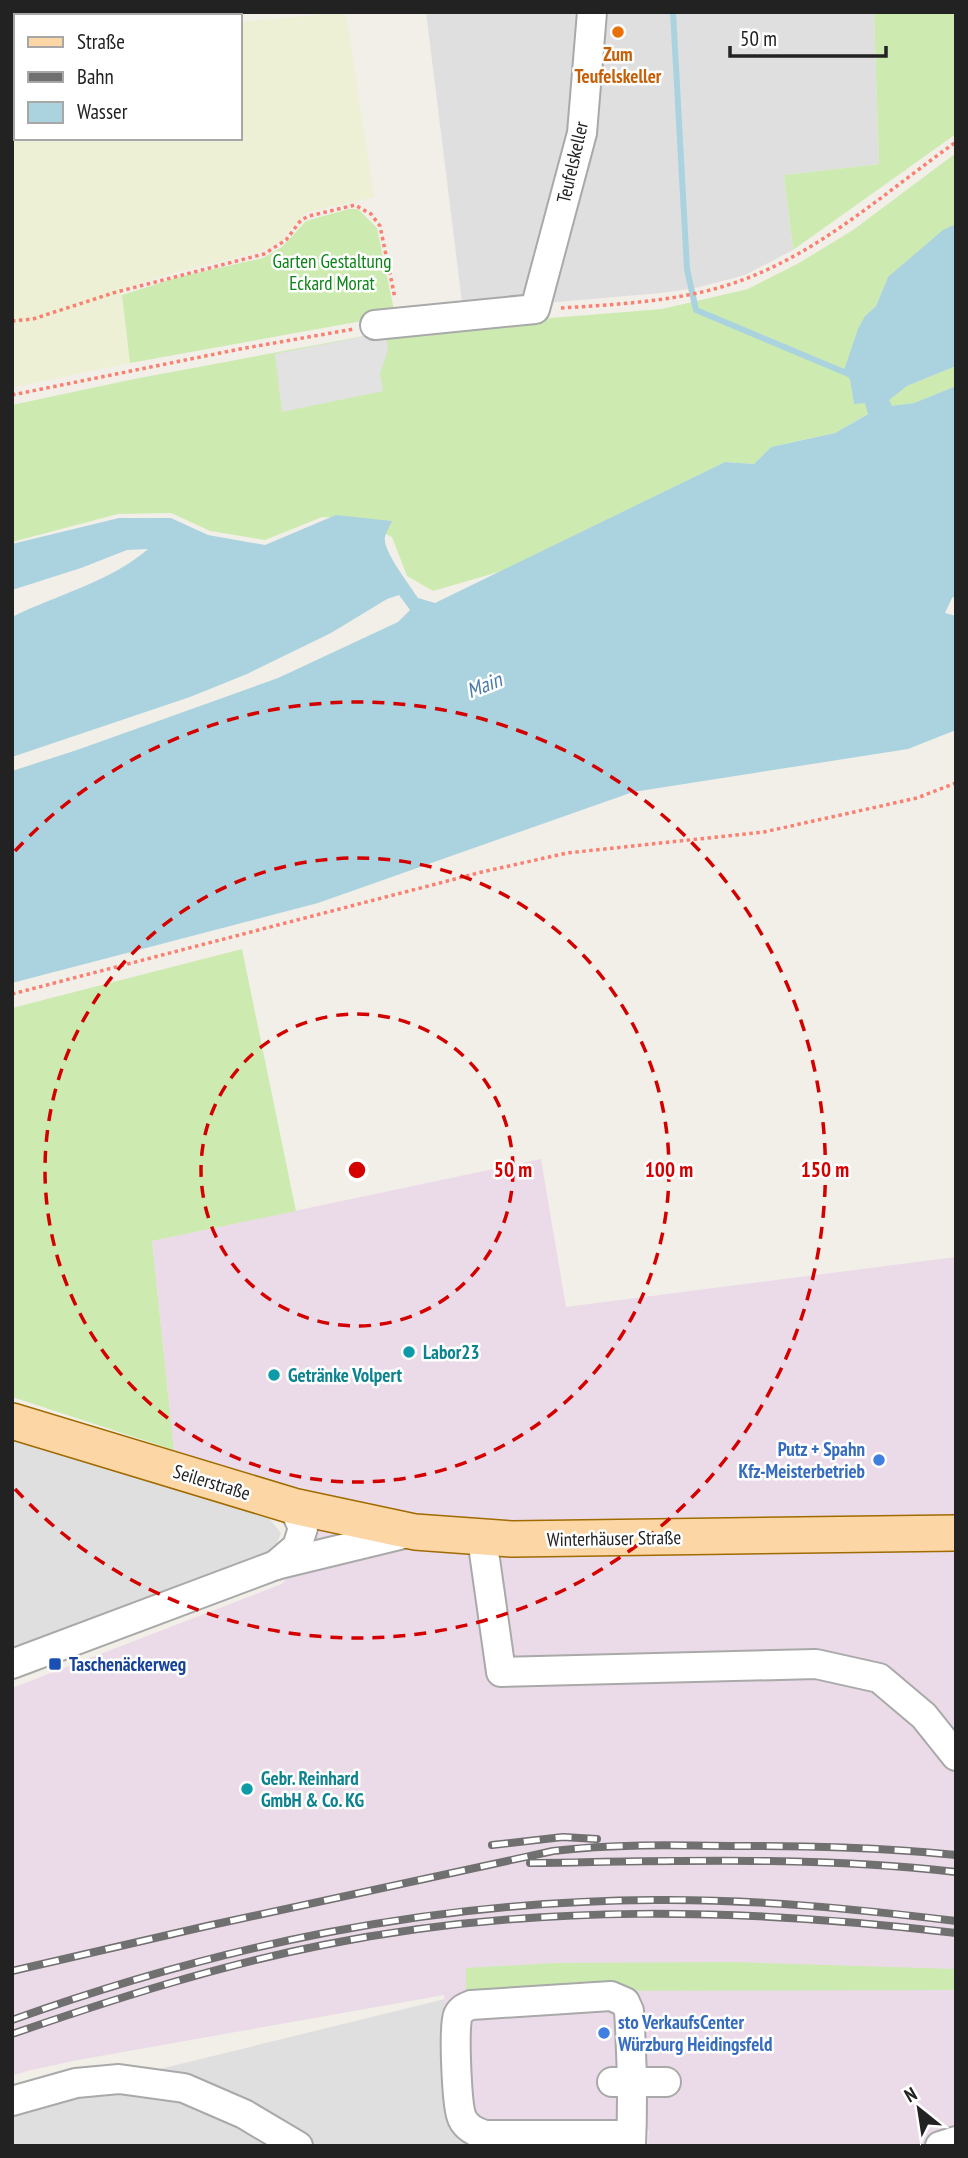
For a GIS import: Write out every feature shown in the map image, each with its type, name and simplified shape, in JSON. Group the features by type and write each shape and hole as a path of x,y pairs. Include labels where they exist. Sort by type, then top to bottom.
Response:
{"main road":[{"path":"120,14 138,12"},
{"name":"Seilerstraße","path":"12,1421 293,1506 415,1532"},
{"name":"Winterhäuser Straße","path":"415,1532 482,1538 956,1533"}],"street":[{"name":"Teufelskeller","path":"535,309 582,133 592,12"},
{"path":"387,323 535,309"},
{"name":"Winterhäuser Straße","path":"276,1564 297,1547 303,1528 293,1506"},
{"name":"Winterhäuser Straße","path":"12,1664 276,1564 415,1532"},
{"path":"482,1538 501,1672 816,1664 879,1678 924,1716 956,1756"},
{"path":"611,1996 625,2002 629,2011 623,2082 631,2140 485,2135 475,2132 461,2115 455,2030 458,2015 471,2005 611,1996"},
{"path":"12,2101 76,2083 119,2079 184,2088 244,2114 298,2146"},
{"path":"623,2082 666,2082"},
{"path":"940,2146 956,2141"}],"path":[{"path":"535,309 661,299 745,279 797,255 846,223 956,142"},
{"path":"12,321 33,319 113,293 264,254 286,240 309,216 355,205 371,214 380,226 387,323 240,349 12,395"},
{"path":"12,994 482,872 567,853 764,832 917,798 956,783"}],"shaded area":[{"path":"426,12 874,12 879,164 784,175 793,250 745,275 696,288 661,293 463,310"},
{"path":"386,332 388,350 380,374 383,391 282,412 275,354"},
{"path":"541,1159 566,1307 956,1257 956,2146 648,2146 649,2130 633,2129 451,2134 444,1995 78,2060 12,2076 12,1688 282,1584 309,1548 294,1490 174,1450 152,1241"},
{"path":"12,1431 256,1502 281,1533 273,1553 12,1647"},
{"path":"445,1999 451,2134 633,2129 631,2146 12,2146 12,2101 119,2079"}],"green space":[{"path":"346,12 374,197 306,213 279,243 260,252 177,272 121,290 130,363 12,388 12,42 14,140 242,140 242,22"},
{"path":"874,12 956,12 956,134 793,250 784,175 879,164"},
{"path":"956,153 956,225 888,277 876,306 865,316 850,380 854,403 865,403 869,413 835,433 771,447 754,464 725,462 502,571 433,591 407,576 392,537 350,518 322,517 265,540 210,531 171,513 118,514 12,542 12,405 375,334 662,309 748,289 799,263 853,230"},
{"name":"Garten Gestaltung Eckard Morat","path":"358,209 377,228 395,315 130,363 122,295 179,277 263,258 282,247 306,221"},
{"path":"956,366 956,386 914,403 892,407 888,400 907,386"},
{"path":"242,949 296,1211 152,1241 174,1450 12,1397 12,1008"},
{"path":"732,1962 956,1969 956,1990 466,1991 466,1968 556,1963"}],"water":[{"name":"Main","path":"956,224 956,366 907,386 889,400 892,406 914,403 956,386 956,596 952,598 945,613 956,616 956,730 908,749 633,792 318,903 12,983 12,771 278,678 398,622 410,610 399,595 387,599 331,633 247,674 190,697 12,757 12,617 100,579 148,549 127,550 12,590 12,544 119,518 171,518 208,535 265,545 336,515 392,521 385,543 392,559 418,598 435,603 725,462 754,464 771,447 835,433 868,414 865,403 854,404 850,380 844,370 858,329 865,316 876,306 888,277 943,230"}],"waterway":[{"path":"673,12 687,269 696,310 851,375"}],"railway":[{"path":"492,1845 563,1837 597,1839"},
{"path":"12,1971 553,1851 642,1846 787,1846 956,1855"},
{"path":"530,1863 797,1862 956,1872"},
{"path":"12,2020 91,1993 249,1949 328,1932 490,1909 572,1902 693,1900 806,1906 956,1921"},
{"path":"12,2034 166,1984 283,1953 402,1931 480,1922 559,1916 718,1915 797,1918 956,1933"}],"place":[{"name":"Zum Teufelskeller","path":"618,32"},
{"name":"Labor23","path":"409,1352"},
{"name":"Getränke Volpert","path":"274,1375"},
{"name":"Putz + Spahn Kfz-Meisterbetrieb","path":"879,1460"},
{"name":"Taschenäckerweg","path":"55,1664"},
{"name":"Gebr. Reinhard GmbH & Co. KG","path":"247,1789"},
{"name":"sto VerkaufsCenter Würzburg Heidingsfeld","path":"604,2033"}]}
